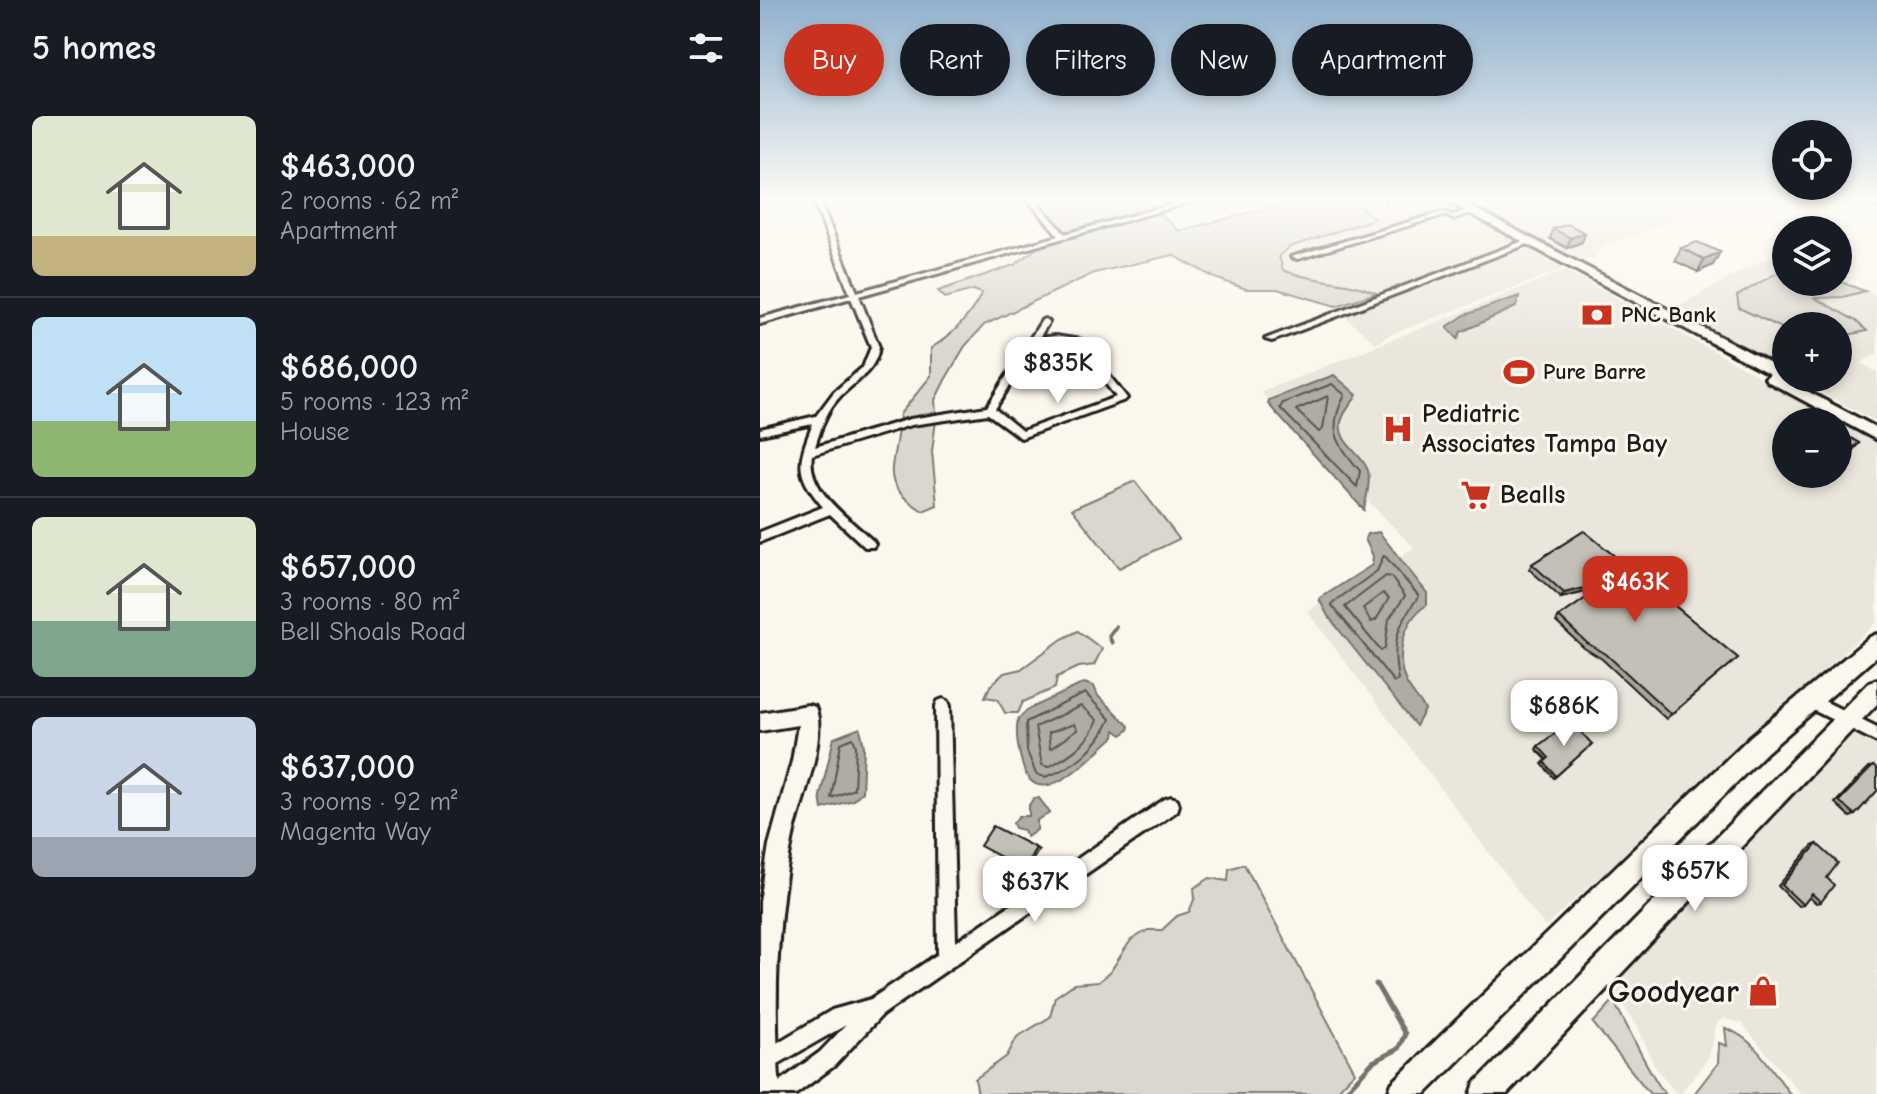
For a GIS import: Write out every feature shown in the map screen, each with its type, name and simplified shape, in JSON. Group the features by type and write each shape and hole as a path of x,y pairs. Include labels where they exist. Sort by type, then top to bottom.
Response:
{"main road":[{"path":"1544,250 1582,267 1772,369"},
{"path":"1564,261 1575,271 1877,435"},
{"path":"1815,392 1877,425"},
{"path":"1403,1094 1623,874 1877,643"},
{"path":"1486,1094 1877,689"}],"street":[{"path":"836,250 875,347 874,359 865,372 836,395 819,419 807,453 806,472 831,509 869,544"},
{"path":"760,321 1008,250"},
{"path":"1295,257 1319,250"},
{"path":"1269,339 1507,250"},
{"path":"990,410 1045,322"},
{"path":"807,453 910,422 990,410 1021,435 1122,398 1078,342 1055,339 1031,342"},
{"path":"760,432 819,419"},
{"path":"760,537 831,509"},
{"path":"1810,701 1877,735"},
{"path":"943,706 947,959"},
{"path":"760,722 808,714 780,845 771,912 764,985 766,1094"},
{"path":"779,1094 827,1059 875,1008 1171,805"},
{"path":"764,1063 832,1021 875,1008"}],"shaded area":[{"path":"1034,250 1286,250 1279,256 1283,270 1376,293 1336,306 1277,289 1246,289 1215,278 1173,255 1094,273 984,325 965,346 945,380 935,400 936,414 899,423 900,414 931,376 931,348 960,324 982,293 973,290 945,298 938,291 1014,265"},
{"path":"1286,250 1314,250 1291,257 1294,259 1322,250 1539,250 1570,270 1563,269 1387,336 1376,344 1330,304 1336,306 1360,285 1302,278 1283,270 1279,255"},
{"path":"1549,250 1599,250 1595,253 1596,257 1580,263 1670,310 1766,258 1772,260 1772,273 1739,308 1772,323 1772,367"},
{"path":"1566,270 1772,383 1772,392 1788,392 1817,408 1772,408 1772,488 1852,488 1852,427 1877,441 1877,622 1545,927 1307,611 1414,548 1261,392"},
{"path":"1772,276 1772,296 1847,296 1815,298 1840,312 1772,312 1772,323 1739,308 1737,296"},
{"path":"1852,286 1865,291 1852,295"},
{"path":"1865,291 1877,296 1877,353 1861,363 1877,372 1877,422 1820,392 1852,392 1852,336 1858,335 1852,312 1839,312 1813,298"},
{"path":"1852,319 1856,321 1867,331 1852,334"},
{"path":"936,420 932,451 937,505 923,511 894,485 892,467 898,429"},
{"path":"1135,481 1179,539 1119,568 1072,509"},
{"path":"1078,631 1102,649 1094,665 1079,667 1057,677 1055,688 1023,702 1018,713 1005,713 998,699 985,697 990,686 1004,673 1021,669"},
{"path":"1847,721 1877,742 1877,1094 1801,1094 1742,1024 1724,1018 1717,1023 1709,1057 1680,1094 1676,1094 1654,1065 1639,1029 1617,995 1609,993 1599,1002 1586,982"},
{"path":"1244,864 1355,1072 1334,1094 978,1094 975,1079 1007,1056 1017,1037 1050,1017 1055,997 1074,984 1098,982 1110,972 1131,940 1148,930 1162,930 1177,916 1189,912 1195,897 1194,888 1210,878 1228,881 1229,869"},
{"path":"1613,1001 1665,1094 1650,1094 1593,1023"},
{"path":"1725,1028 1754,1047 1790,1094 1694,1094 1718,1063 1719,1043 1727,1046"}],"water":[{"path":"1519,296 1516,307 1461,332 1458,339 1447,327 1465,315"},
{"path":"1334,375 1357,395 1344,414 1341,430 1346,442 1368,471 1369,485 1364,510 1268,404 1269,400"},
{"path":"1379,532 1427,593 1427,605 1412,620 1401,651 1407,684 1425,710 1416,726 1328,616 1319,599 1372,565 1373,556 1365,539 1367,534"},
{"path":"1084,683 1094,686 1098,696 1129,726 1128,730 1122,735 1115,730 1114,737 1066,777 1052,784 1039,785 1029,779 1022,763 1017,741 1018,719 1027,710"},
{"path":"860,728 864,746 862,792 853,800 822,809 820,796 834,738"},
{"path":"1034,798 1039,798 1050,813 1037,820 1037,830 1027,837 1024,830 1015,828 1013,823 1019,816 1029,816 1029,805"}],"building":[{"path":"1685,250 1720,252 1704,259"},
{"path":"1584,531 1738,658 1671,714 1606,654 1587,643 1559,617 1609,582 1564,593 1532,564"},
{"path":"1571,721 1592,744 1556,776 1544,762 1549,758 1538,746"},
{"path":"1873,766 1877,769 1877,791 1855,815 1839,801"},
{"path":"993,826 1036,848 1023,869 980,846"},
{"path":"1817,844 1838,863 1827,878 1834,885 1821,902 1812,894 1803,905 1782,885"}],"waterway":[{"path":"1112,643 1109,636 1116,626"},
{"path":"1343,1094 1373,1062 1398,1049 1405,1034 1376,984"}],"place":[{"name":"PNC Bank","path":"1597,315"},
{"name":"Pure Barre","path":"1519,372"},
{"name":"Pediatric Associates Tampa Bay","path":"1398,429"},
{"name":"Bealls","path":"1476,495"},
{"name":"Goodyear","path":"1763,991"}]}
